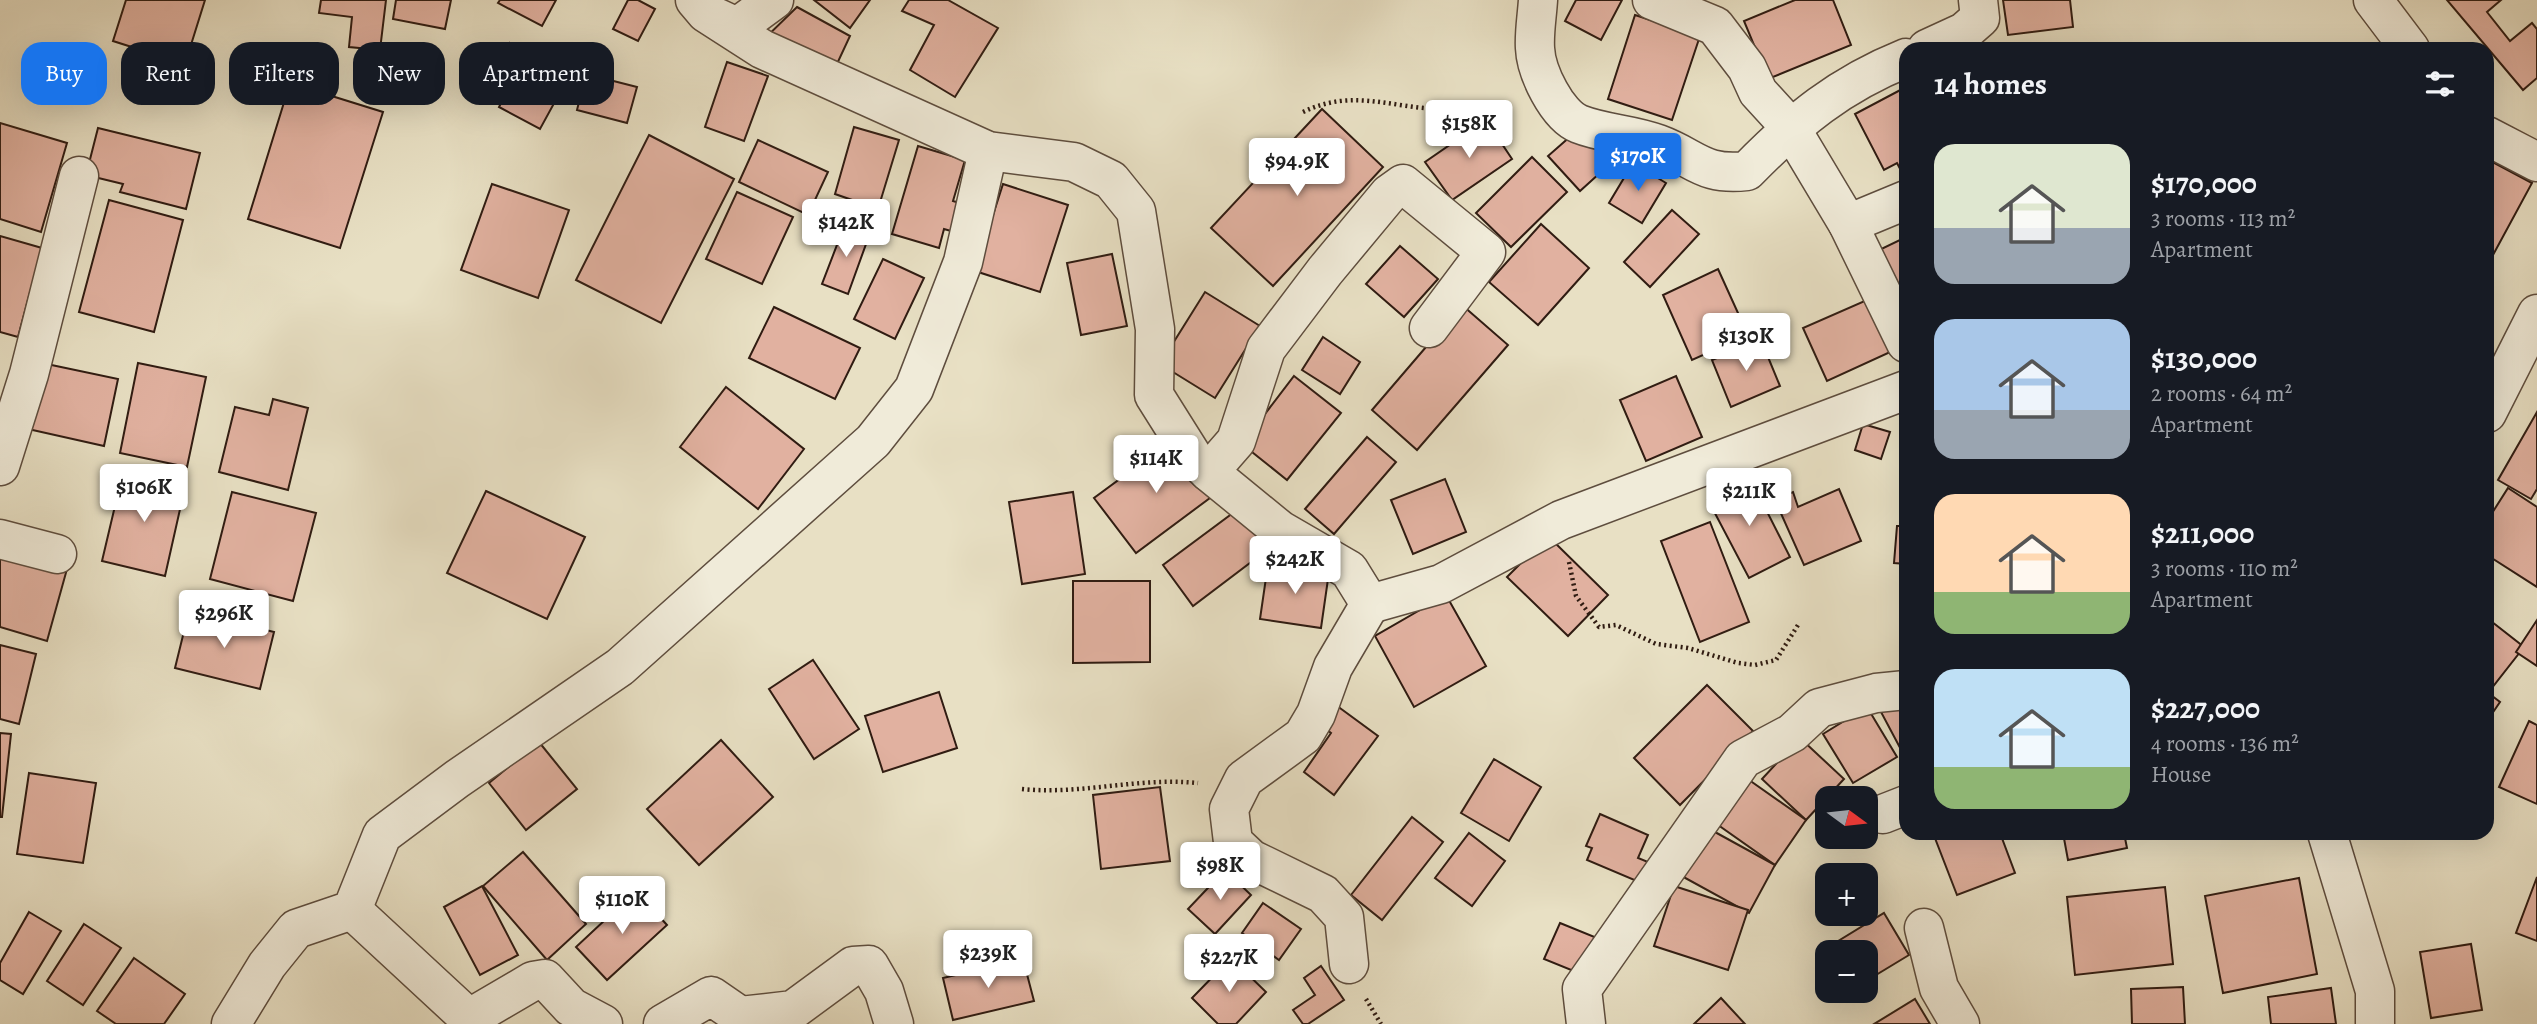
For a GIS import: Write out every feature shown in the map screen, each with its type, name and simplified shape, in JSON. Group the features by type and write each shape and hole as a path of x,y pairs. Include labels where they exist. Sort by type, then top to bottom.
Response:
{"street":[{"path":"701,6 737,27 774,0"},
{"path":"1538,0 1534,51 1563,115 1581,124 1637,136 1722,174 1747,171 1790,127 1829,96 1899,61"},
{"path":"1652,0 1715,26 1747,68 1758,92 1790,127 1848,224 1899,329"},
{"path":"1942,42 1964,32 1980,18 1978,0"},
{"path":"2373,0 2405,42"},
{"path":"701,6 762,49 988,151 1074,162 1111,180 1136,211 1154,329 1154,395 1193,457 1280,530 1349,570 1370,604"},
{"path":"2494,140 2537,162"},
{"path":"231,1024 267,965 296,929 352,910 383,835 457,779 620,667 873,441 914,389 963,262 988,151"},
{"path":"0,466 29,374 79,176"},
{"path":"1209,472 1236,441 1266,349 1325,271 1389,194 1403,184 1486,252 1429,328"},
{"path":"1848,224 1899,203"},
{"path":"2494,386 2537,314"},
{"path":"1349,964 1344,917 1323,894 1251,859 1233,842 1229,809 1244,779 1303,736 1316,714 1333,667 1370,604 1441,584 1561,520 1899,393"},
{"path":"0,539 57,554"},
{"path":"1586,1024 1582,989 1743,759 1793,733 1819,708 1876,693 1899,691"},
{"path":"2329,840 2375,992 2375,1024"},
{"path":"352,910 472,1021 533,981 545,979 571,1007 603,1024"},
{"path":"1924,928 1939,988 1960,1024"},
{"path":"663,1024 711,996 740,1016 793,1010 853,966 869,965 884,991 894,1024"}],"path":[{"path":"1303,111 1342,99 1370,99 1439,109 1558,106"},
{"path":"1561,520 1576,596 1599,627 1616,625 1656,644 1688,648 1738,663 1755,665 1776,660 1798,625"},
{"path":"1022,789 1058,793 1148,781 1240,788"}],"building":[{"path":"126,0 205,0 192,42 121,44 113,41"},
{"path":"321,0 386,0 381,42 353,42 353,47 349,47 352,17 319,13"},
{"path":"396,0 451,0 445,29 393,19"},
{"path":"500,0 556,0 542,26 498,3"},
{"path":"628,0 638,0 655,9 638,41 613,29"},
{"path":"814,0 870,0 850,28"},
{"path":"909,0 948,0 998,28 955,97 910,70 934,25 902,11"},
{"path":"1576,0 1622,0 1601,40 1565,21"},
{"path":"1795,0 1833,0 1851,45 1768,79 1744,21"},
{"path":"2003,0 2070,0 2073,27 2008,35"},
{"path":"2447,0 2501,0 2487,12 2510,41 2532,23 2537,29 2537,78 2523,90 2494,56 2494,42 2482,42"},
{"path":"797,7 850,36 829,81 760,43"},
{"path":"1635,15 1700,36 1672,120 1608,99"},
{"path":"727,62 768,76 744,141 705,127"},
{"path":"614,81 637,87 627,123 577,110 578,105 614,105"},
{"path":"1899,91 1899,167 1897,163 1884,170 1855,114"},
{"path":"339,98 353,103 353,105 383,112 340,248 248,219 283,105 339,105"},
{"path":"500,105 553,105 540,129 499,107"},
{"path":"1322,109 1383,167 1273,286 1211,228"},
{"path":"1486,120 1512,159 1452,200 1425,162"},
{"path":"0,123 67,143 41,232 0,219"},
{"path":"854,127 899,140 878,209 835,194"},
{"path":"98,128 200,153 186,209 120,192 123,184 86,175"},
{"path":"1580,128 1611,163 1580,191 1548,156"},
{"path":"649,135 734,179 661,323 576,280"},
{"path":"758,140 828,172 808,215 739,182"},
{"path":"918,146 965,160 953,201 960,203 951,231 944,229 939,248 892,234"},
{"path":"1532,157 1567,192 1511,247 1476,213"},
{"path":"1633,163 1666,183 1642,223 1609,203"},
{"path":"2494,163 2532,183 2494,253"},
{"path":"492,184 569,210 538,298 461,270"},
{"path":"1003,184 1068,205 1040,292 975,271"},
{"path":"737,192 793,217 762,284 706,259"},
{"path":"109,200 183,220 154,332 79,312"},
{"path":"1672,210 1699,234 1650,287 1624,262"},
{"path":"845,224 870,233 848,294 822,284"},
{"path":"1541,224 1589,268 1538,325 1489,282"},
{"path":"0,236 42,248 18,337 0,332"},
{"path":"1899,240 1899,304 1873,253"},
{"path":"1400,246 1438,279 1404,317 1366,284"},
{"path":"1112,254 1127,326 1081,335 1067,263"},
{"path":"883,259 924,278 895,339 854,319"},
{"path":"1718,269 1748,335 1692,360 1663,295"},
{"path":"1205,292 1260,326 1215,398 1160,364"},
{"path":"1876,296 1899,348 1827,381 1803,328"},
{"path":"1462,305 1508,345 1417,450 1372,410"},
{"path":"774,307 860,348 835,399 749,358"},
{"path":"1323,337 1360,362 1340,394 1302,370"},
{"path":"1761,340 1780,386 1731,407 1712,360"},
{"path":"42,363 118,379 104,446 28,429"},
{"path":"138,363 206,377 187,467 120,453"},
{"path":"1294,376 1341,413 1287,480 1242,444"},
{"path":"1676,376 1702,437 1646,461 1620,400"},
{"path":"726,387 804,449 758,509 680,447"},
{"path":"273,399 308,408 288,490 219,472 235,407 269,415"},
{"path":"2537,412 2537,489 2531,499 2498,480"},
{"path":"1863,424 1890,432 1881,459 1855,450"},
{"path":"1177,437 1218,492 1136,553 1094,498"},
{"path":"1367,437 1396,462 1334,534 1305,509"},
{"path":"123,472 185,487 165,576 102,561"},
{"path":"1750,478 1790,557 1749,578 1708,500"},
{"path":"1445,479 1466,532 1413,554 1391,500"},
{"path":"2508,488 2537,507 2537,587 2494,559 2494,510"},
{"path":"1839,489 1861,541 1804,565 1775,500 1793,492 1798,507"},
{"path":"486,491 585,537 547,619 447,573"},
{"path":"232,492 316,513 293,601 210,579"},
{"path":"1073,492 1085,574 1022,584 1009,502"},
{"path":"1245,504 1275,544 1193,606 1163,565"},
{"path":"1710,522 1749,622 1700,642 1661,541"},
{"path":"1897,526 1899,526 1899,563 1894,563"},
{"path":"1548,536 1608,595 1568,636 1507,577"},
{"path":"0,550 67,569 47,641 0,627"},
{"path":"1268,564 1329,572 1321,628 1260,619"},
{"path":"1073,581 1150,581 1150,662 1073,663"},
{"path":"1446,595 1486,666 1414,707 1375,636"},
{"path":"189,611 274,632 260,689 175,668"},
{"path":"2537,620 2537,666 2516,652"},
{"path":"2494,623 2524,647 2494,685"},
{"path":"0,645 36,654 19,724 0,719"},
{"path":"813,660 859,729 814,759 769,689"},
{"path":"1707,685 1753,731 1680,805 1634,758"},
{"path":"939,692 957,748 883,772 865,716"},
{"path":"2494,697 2500,702 2494,711"},
{"path":"1329,700 1378,736 1334,795 1304,772 1331,733 1314,720"},
{"path":"1899,703 1899,746 1881,712"},
{"path":"1867,707 1897,757 1853,783 1823,734"},
{"path":"2529,721 2537,725 2537,804 2499,787"},
{"path":"0,733 11,734 2,817 0,817"},
{"path":"1800,738 1844,779 1838,786 1815,786 1815,810 1806,820 1762,779"},
{"path":"721,740 773,797 699,865 647,809"},
{"path":"539,742 577,789 526,830 489,783"},
{"path":"1494,759 1541,787 1509,841 1461,813"},
{"path":"29,773 96,783 83,863 17,854"},
{"path":"1742,775 1806,820 1775,865 1711,820"},
{"path":"1160,787 1170,861 1101,869 1093,795"},
{"path":"1600,814 1648,835 1638,858 1648,862 1639,882 1587,860 1592,848 1586,846"},
{"path":"1412,817 1443,842 1382,920 1351,895"},
{"path":"1704,826 1775,865 1749,913 1678,874"},
{"path":"1469,833 1505,861 1472,906 1435,878"},
{"path":"1936,840 2003,840 2015,873 1957,895"},
{"path":"2064,840 2125,840 2127,848 2068,860"},
{"path":"523,852 586,924 547,960 483,886"},
{"path":"1225,870 1251,895 1215,934 1188,909"},
{"path":"2537,877 2537,941 2516,933"},
{"path":"2299,878 2317,974 2223,993 2205,896"},
{"path":"482,886 518,955 480,975 444,907"},
{"path":"1674,886 1748,910 1728,970 1654,946"},
{"path":"2165,887 2173,964 2075,975 2067,897"},
{"path":"636,891 667,925 607,980 576,947"},
{"path":"1263,903 1301,929 1279,960 1242,933"},
{"path":"29,912 61,931 23,994 0,980 0,963"},
{"path":"1884,913 1909,955 1878,974 1878,940 1840,940 1863,926 1878,926 1878,917"},
{"path":"1560,923 1597,938 1581,974 1544,959"},
{"path":"84,924 121,948 83,1005 47,981"},
{"path":"2471,944 2482,1010 2431,1018 2420,952"},
{"path":"134,958 185,994 164,1024 116,1024 97,1011"},
{"path":"1231,958 1266,992 1236,1024 1218,1024 1192,998"},
{"path":"1023,959 1034,1001 953,1020 943,978"},
{"path":"1321,966 1344,1000 1308,1024 1303,1024 1293,1010 1315,995 1304,978"},
{"path":"2183,987 2185,1024 2132,1024 2131,989"},
{"path":"2331,988 2336,1024 2271,1024 2268,997"},
{"path":"1721,998 1745,1024 1694,1024"},
{"path":"1915,999 1930,1024 1874,1024"}]}
